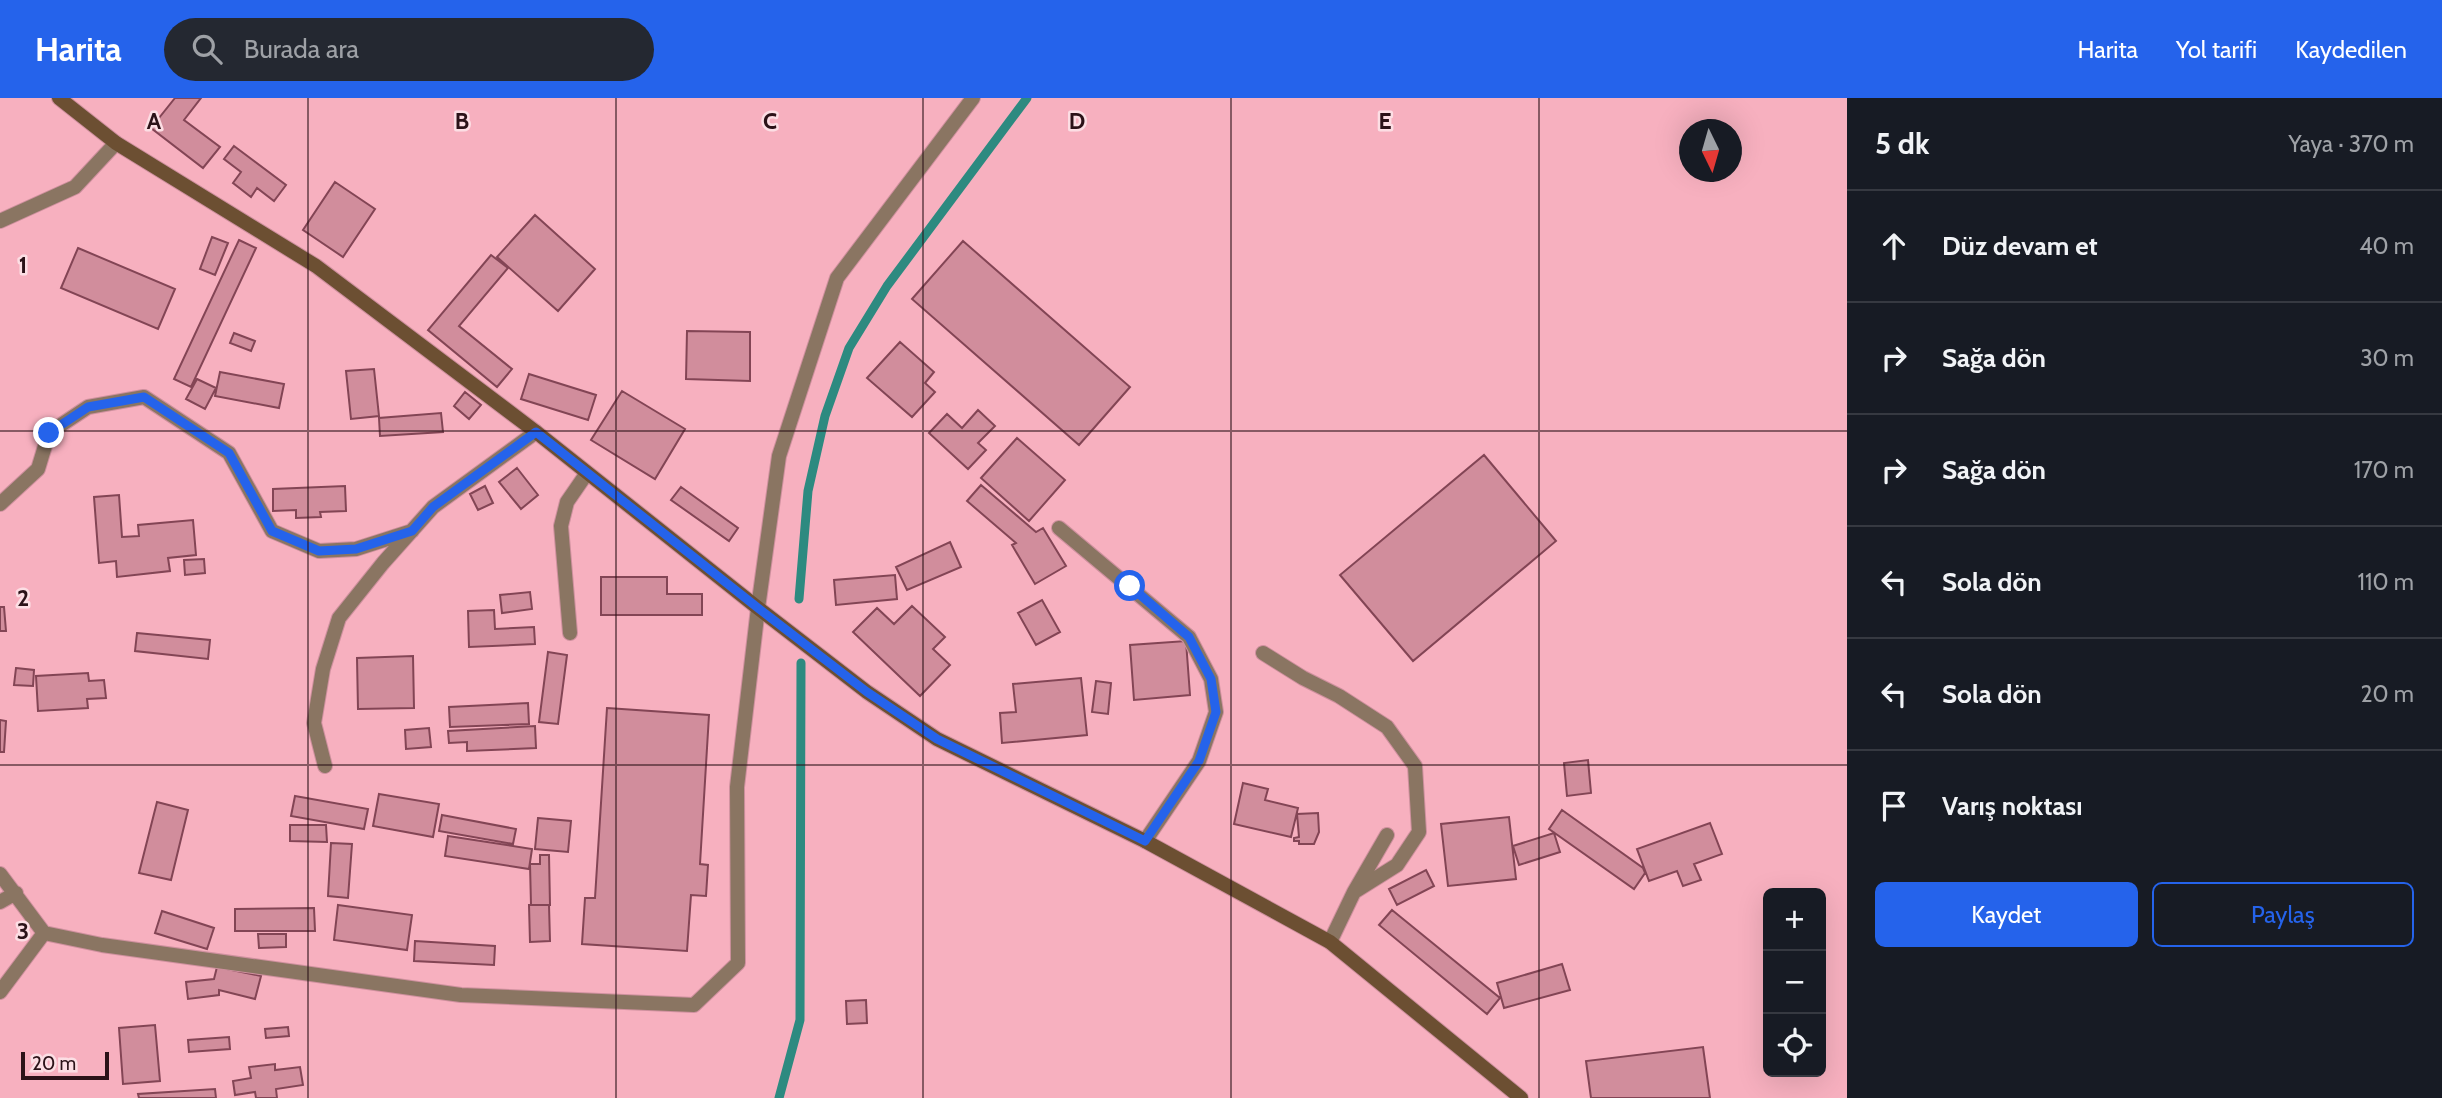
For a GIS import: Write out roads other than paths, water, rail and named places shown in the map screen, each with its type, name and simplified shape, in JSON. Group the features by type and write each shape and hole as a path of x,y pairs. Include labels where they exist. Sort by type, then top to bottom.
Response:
{"street":[{"path":"59,98 116,143 317,266 536,432 867,692 937,739 1145,841 1330,942 1521,1098"},
{"path":"0,874 44,933 102,945 461,995 694,1005 738,963 737,787 779,456 836,278 973,98"},
{"path":"0,221 75,187 116,143"},
{"path":"0,504 38,469 49,433 88,407 144,397 229,453 272,531 319,551 356,549 412,531"},
{"path":"325,766 314,723 323,669 339,618 433,507 536,432"},
{"path":"570,633 561,526 567,502 587,473"},
{"path":"1059,528 1189,637 1211,679 1216,712 1199,761 1145,841"},
{"path":"1263,653 1387,727 1415,766 1419,832 1397,865 1354,892"},
{"path":"1330,942 1354,892 1387,835"},
{"path":"0,902 16,893"},
{"path":"0,992 44,933"}],"waterway":[{"path":"799,599 808,491 825,416 849,348 887,286 1027,98"},
{"path":"779,1098 800,1020 801,663"}]}
